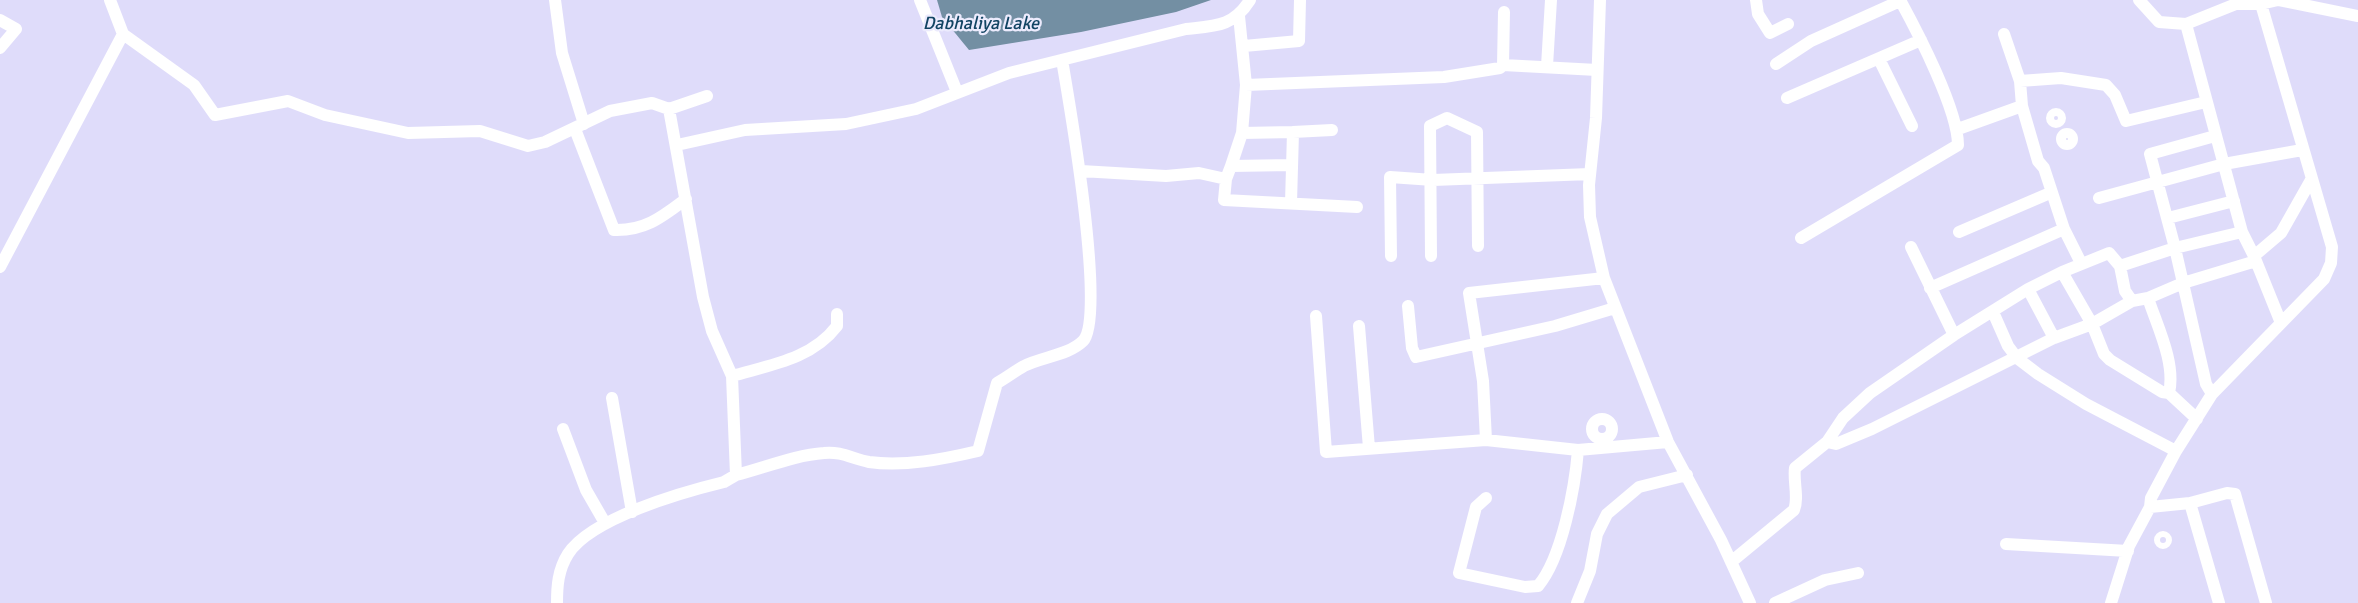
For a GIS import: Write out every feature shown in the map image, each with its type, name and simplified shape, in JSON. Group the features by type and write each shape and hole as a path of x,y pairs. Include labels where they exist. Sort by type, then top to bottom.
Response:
{"street":[{"path":"110,0 123,34 194,85 215,115 288,100 325,115 408,133 480,131 528,146 545,142 610,111 652,103 669,109 707,96"},
{"path":"555,0 562,52 580,126 614,230 644,227 656,222 686,199"},
{"path":"920,0 957,92"},
{"path":"677,146 745,130 807,129 846,124 915,109 1009,73 1186,28 1213,26 1239,16 1250,0"},
{"path":"1244,46 1299,41 1301,36 1300,0"},
{"path":"1547,66 1551,0"},
{"path":"1600,0 1596,118 1590,174 1590,217 1604,278 1668,442 1687,475 1750,603"},
{"path":"1756,0 1758,14 1770,33 1788,24"},
{"path":"1776,64 1811,41 1900,0 1921,40 1958,129 1958,145 1800,238"},
{"path":"2139,0 2159,22 2186,24 2235,2 2261,4 2278,0 2358,16"},
{"path":"2111,603 2128,551 2150,507 2151,498 2176,451 2212,394 2324,279 2331,263 2332,247 2261,4"},
{"path":"1503,65 1504,12"},
{"path":"1239,16 1244,46 1246,85 1242,133 1226,179 1224,200 1357,207"},
{"path":"0,20 16,29 0,48"},
{"path":"2186,24 2242,232 2281,323"},
{"path":"0,267 123,34"},
{"path":"2004,34 2020,81 2022,106 2050,193 2081,263"},
{"path":"1786,98 1921,40"},
{"path":"1879,59 1912,126"},
{"path":"557,603 557,579 568,553 605,523 632,512 736,476 825,453 850,454 867,462 897,462 944,459 978,451 997,383 1025,366 1076,346 1085,339 1092,316 1081,171 1062,60"},
{"path":"1246,85 1444,76 1500,68 1503,65 1597,70"},
{"path":"2020,81 2061,78 2106,85 2115,95 2126,121 2206,102"},
{"path":"1958,129 2022,106"},
{"path":"669,109 703,297 712,331 732,376 736,476"},
{"path":"1431,256 1430,126 1447,118 1477,132 1478,246"},
{"path":"1242,133 1332,130"},
{"path":"1291,203 1293,132"},
{"path":"2212,394 2206,384 2168,218 2150,154 2215,136"},
{"path":"2099,198 2224,164 2302,150"},
{"path":"1231,166 1292,165"},
{"path":"1081,171 1166,176 1199,173 1226,179"},
{"path":"1391,256 1390,177 1430,180 1590,174"},
{"path":"1827,442 1836,444 1872,429 2054,338 2092,324 2126,307 2132,301 2148,298 2255,258 2282,233 2312,180"},
{"path":"1959,232 2050,193"},
{"path":"2168,218 2234,201"},
{"path":"1930,288 2064,229"},
{"path":"2120,266 2175,248 2242,232"},
{"path":"1911,247 1954,335"},
{"path":"1731,562 1794,510 1796,505 1793,481 1795,468 1827,442 1843,418 1870,393 1954,335 2028,289 2081,263 2109,253 2120,266 2126,291 2132,301"},
{"path":"2062,272 2092,324 2104,354 2162,392 2169,393 2197,419"},
{"path":"1486,440 1483,381 1469,293 1604,278"},
{"path":"2028,289 2054,338"},
{"path":"2148,298 2166,352 2171,384 2169,393"},
{"path":"1408,306 1412,348 1416,357 1476,345 1614,308"},
{"path":"1993,312 2008,346 2017,358 2086,404 2176,451"},
{"path":"732,376 804,354 826,341 837,326 837,314"},
{"path":"1316,316 1326,452 1486,440 1578,450 1668,442"},
{"path":"1359,326 1369,448"},
{"path":"612,398 632,512"},
{"path":"563,429 586,490 605,523"},
{"path":"1486,498 1476,507 1459,573 1525,587 1538,586 1550,572 1575,492 1578,450"},
{"path":"1577,603 1590,571 1598,534 1607,514 1639,487 1687,475"},
{"path":"2150,507 2190,503 2228,493 2235,494 2266,603"},
{"path":"2190,503 2219,603"},
{"path":"2006,544 2128,551"},
{"path":"1776,603 1825,580 1858,573"}],"water":[{"name":"Dabhaliya Lake","path":"937,0 1211,0 1176,12 1081,32 969,50 942,17"}]}
